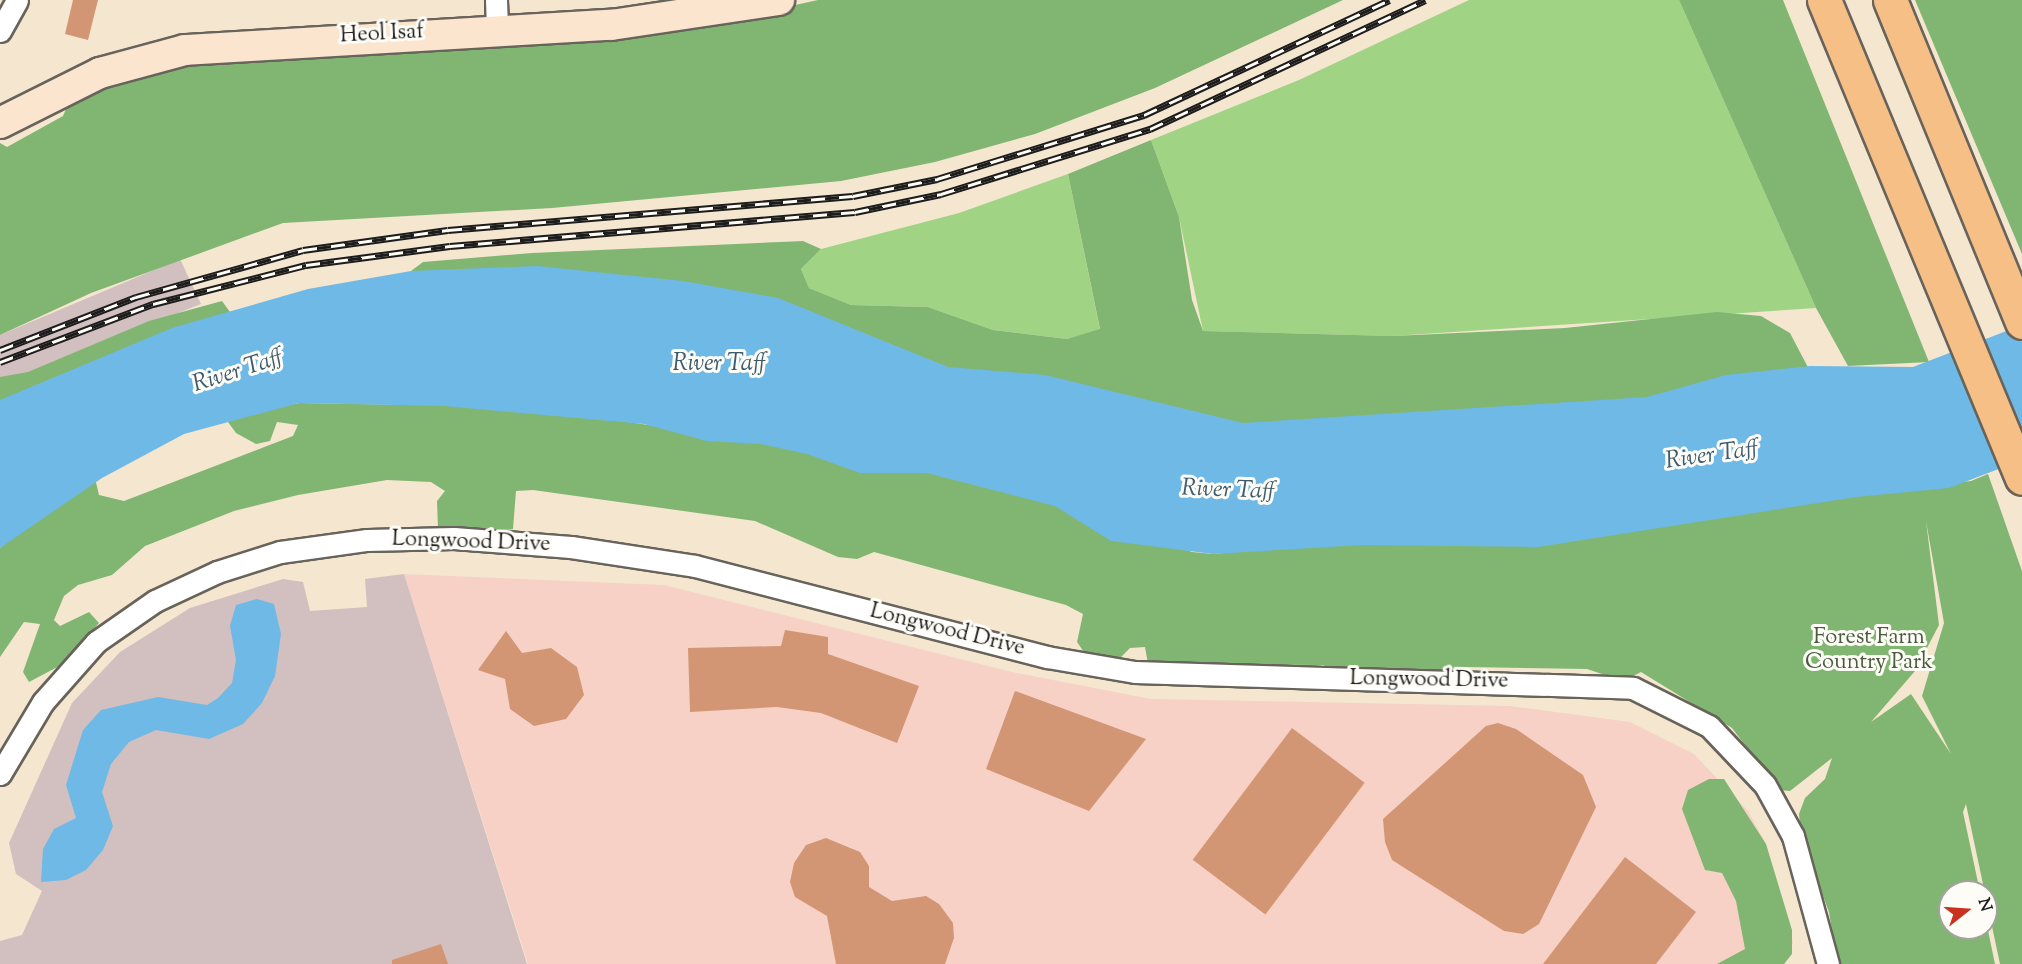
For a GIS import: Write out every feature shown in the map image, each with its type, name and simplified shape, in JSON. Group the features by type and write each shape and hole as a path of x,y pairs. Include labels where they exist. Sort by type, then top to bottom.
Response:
{"highway":[{"path":"1824,0 1927,256 2022,478"},
{"path":"1890,0 2022,322"}],"main road":[{"name":"Heol Isaf","path":"0,123 100,73 173,52 497,29 678,19 779,0"}],"street":[{"path":"0,31 16,0"},
{"path":"496,0 497,29"},
{"name":"Longwood Drive","path":"0,774 43,702 96,642 155,601 217,572 280,552 367,540 454,538 571,547 695,566 1047,657 1135,672 1633,688 1710,726 1765,785 1792,836 1828,964"}],"shaded area":[{"path":"180,259 201,304 0,384 0,335"},
{"path":"404,574 664,585 1012,672 1151,699 1510,706 1630,722 1694,754 1748,811 1766,844 1793,943 1784,964 528,964"},
{"path":"404,574 527,964 0,964 0,941 22,935 42,891 16,874 9,843 72,703 120,652 190,608 283,579 303,582 310,611 367,607 365,579"}],"green space":[{"path":"818,0 1343,0 1155,88 1035,134 935,162 841,181 552,208 283,223 91,293 0,335 0,143 7,147 63,116 73,93 161,61 306,47 329,57 371,44 754,14"},
{"path":"1469,0 1679,0 1816,308 1393,336 1203,331 1179,217 1151,140 1299,80"},
{"path":"1679,0 1783,0 1929,362 1848,366 1816,308"},
{"path":"1915,0 2022,0 2022,254"},
{"path":"1151,140 1179,217 1192,300 1203,331 1393,336 1565,328 1717,312 1761,316 1790,333 1812,375 1797,386 1268,437 411,271 423,262 532,253 803,241 821,249 801,269 809,288 851,305 928,307 993,330 1067,339 1100,329 1068,174"},
{"path":"1068,174 1100,330 1067,339 993,330 928,307 851,305 809,288 801,269 821,249 959,213"},
{"path":"222,301 235,319 0,407 0,377 28,372 149,321"},
{"name":"Forest Farm Country Park","path":"435,400 568,413 902,463 1020,486 1192,552 1213,554 1971,481 1988,474 2022,571 2022,964 2000,964 1995,940 1998,940 1998,880 1982,880 1966,804 1963,812 1977,880 1938,880 1938,940 1990,940 1995,964 1837,964 1829,912 1801,837 1799,814 1805,798 1825,779 1832,758 1790,791 1779,790 1732,728 1641,672 1623,681 1587,669 1467,667 1452,673 1380,675 1367,693 1329,675 1324,665 1148,664 1145,647 1130,648 1117,661 1086,655 1077,642 1083,614 1066,605 874,552 857,559 838,557 755,521 533,490 516,491 513,529 499,532 438,529 437,501 445,491 431,482 387,480 298,495 234,511 145,546 112,575 78,585 64,596 54,620 60,626 89,612 99,623 63,664 29,682 23,672 40,624 24,622 0,657 0,548 94,474 99,495 124,501 293,436 298,425 277,422 270,441 256,444 236,433 228,422 231,418 299,403 418,405","holes":["1926,521 1944,623 1922,696 1951,754 1911,694 1871,722 1915,671 1939,625"]},
{"path":"1709,779 1724,779 1766,844 1792,930 1792,954 1784,964 1717,964 1745,949 1736,901 1722,873 1705,870 1682,809 1688,790"}],"water":[{"name":"River Taff","path":"537,266 683,281 778,298 948,367 1045,375 1243,423 1647,397 1726,375 1810,366 1913,367 2022,325 2022,460 1949,488 1856,497 1538,547 1362,545 1213,554 1111,541 1055,506 927,473 860,473 807,454 761,444 707,441 644,424 444,406 299,403 184,434 102,478 0,548 0,400 172,328 308,289 411,271"},
{"path":"257,599 274,604 281,634 275,676 262,703 243,724 209,739 156,730 129,742 111,764 102,792 113,826 103,850 86,870 66,880 41,882 43,849 54,829 76,818 66,785 83,730 101,710 158,697 207,705 218,698 232,683 236,660 230,626 236,605"}],"building":[{"path":"73,0 98,0 88,40 65,34"},
{"path":"785,630 828,637 828,654 919,686 897,743 821,713 777,707 690,712 688,648 781,646"},
{"path":"506,631 522,653 551,648 577,667 584,695 566,719 534,726 510,709 505,679 478,670"},
{"path":"1015,691 1146,739 1089,811 986,769"},
{"path":"1498,723 1516,729 1583,775 1596,807 1539,924 1523,934 1504,931 1392,860 1385,842 1383,819 1486,726"},
{"path":"1292,728 1365,783 1265,915 1193,860"},
{"path":"826,838 860,852 869,866 869,887 892,901 926,896 939,904 953,923 954,938 945,964 836,964 827,916 795,897 790,882 794,863 806,845"},
{"path":"1625,857 1696,912 1656,964 1543,964"},
{"path":"441,944 448,964 392,964 392,960"}],"railway":[{"path":"0,350 136,297 303,250 448,230 853,196 937,179 1144,115 1389,0"},
{"path":"0,362 153,304 306,265 450,246 855,212 941,194 1150,129 1425,0"}]}
